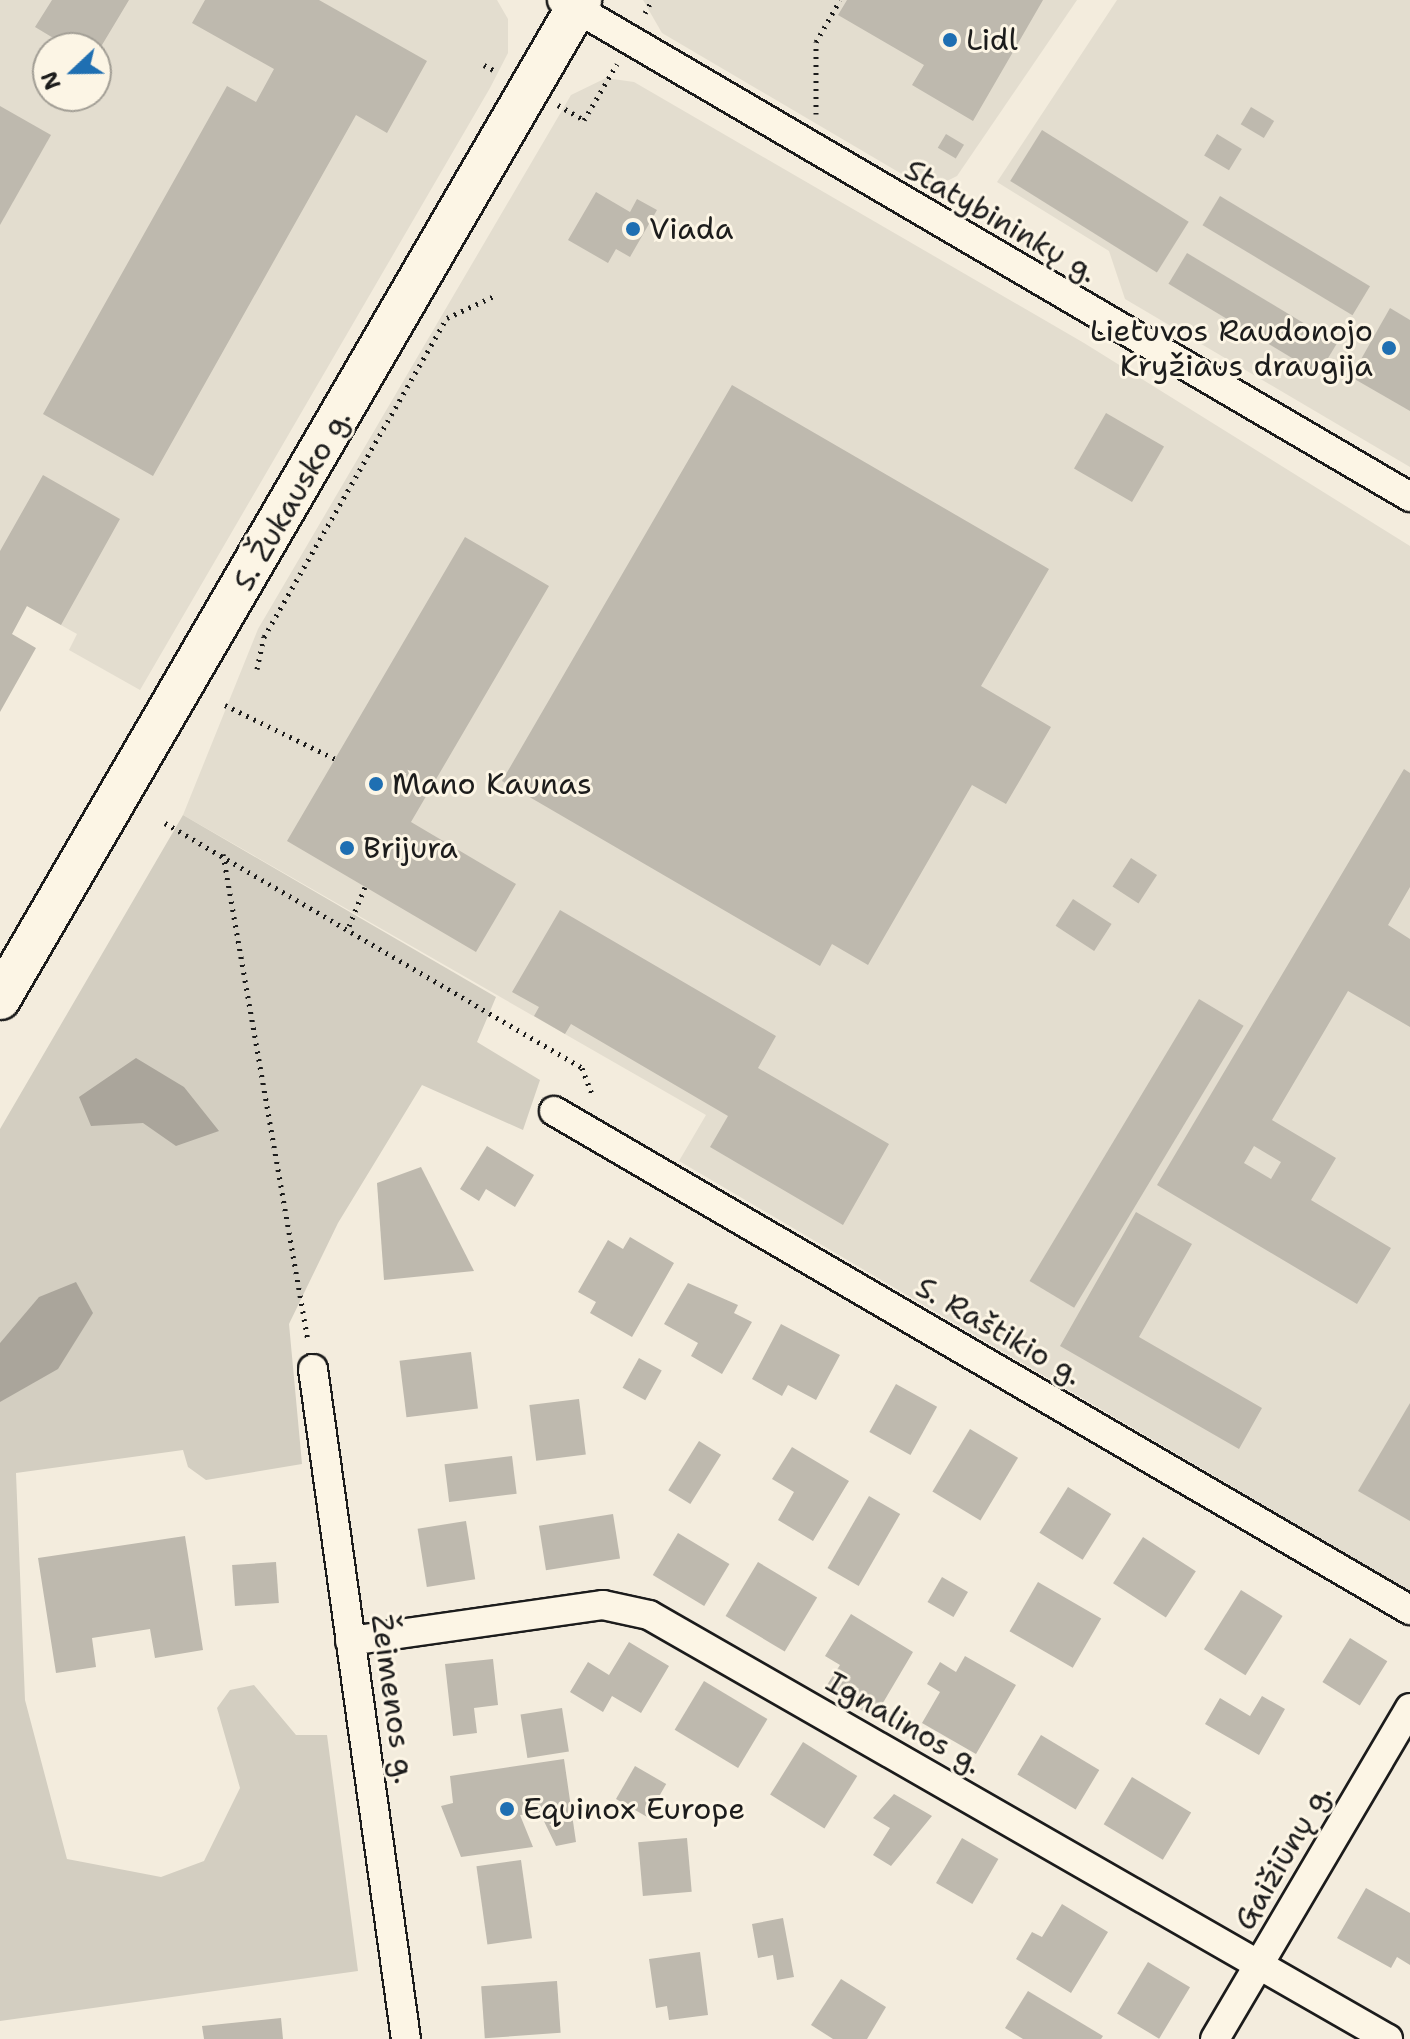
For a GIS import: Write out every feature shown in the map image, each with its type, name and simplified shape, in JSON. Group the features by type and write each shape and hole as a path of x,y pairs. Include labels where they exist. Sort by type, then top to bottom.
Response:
{"main road":[{"name":"S. Žukausko g.","path":"0,999 572,3"}],"street":[{"name":"Statybininkų g.","path":"572,3 816,151 1410,497"},
{"name":"S. Raštikio g.","path":"554,1111 1410,1610"},
{"name":"Žeimenos g.","path":"313,1369 406,2039"},
{"name":"Ignalinos g.","path":"350,1641 603,1605 649,1615 1388,2039"},
{"name":"Gaižiūnų g.","path":"1215,2039 1410,1708"}],"path":[{"path":"816,151 816,42 840,0"},
{"path":"257,669 264,637 447,318 494,296"},
{"path":"225,705 335,759"},
{"path":"165,823 349,926 582,1068 611,1144"},
{"path":"223,854 313,1369"},
{"path":"349,926 365,887"}],"shaded area":[{"path":"0,0 497,0 508,19 508,53 490,88 140,690 69,650 77,634 0,591"},
{"path":"643,0 1077,0 957,176 929,190 662,33"},
{"path":"1117,0 1410,0 1410,467 1125,299 1109,251 997,182"},
{"path":"606,78 634,82 1084,343 1410,546 1410,1591 679,1161 706,1115 183,815 258,629 571,95"},
{"path":"183,815 496,997 477,1042 540,1080 523,1130 422,1085 338,1223 289,1324 302,1464 206,1480 188,1467 183,1450 16,1473 25,1700 67,1859 161,1877 204,1861 240,1788 217,1708 230,1690 254,1685 296,1735 327,1735 358,1971 0,2021 0,1129"},
{"path":"136,1058 184,1087 219,1131 176,1146 143,1123 91,1126 79,1097"},
{"path":"76,1282 93,1313 58,1369 0,1402 0,1343 39,1297"}],"building":[{"path":"52,0 129,0 110,32 43,32 35,27"},
{"path":"205,0 319,0 427,61 387,133 356,115 153,476 43,414 227,86 256,102 274,69 192,23"},
{"name":"Lidl","path":"847,0 1043,0 973,121 912,85 924,65 838,15"},
{"path":"0,106 51,135 0,225"},
{"path":"1251,107 1274,121 1264,138 1241,124"},
{"path":"1042,130 1189,222 1157,273 1010,181"},
{"path":"946,134 964,145 956,159 938,148"},
{"path":"1217,134 1242,149 1229,170 1204,155"},
{"path":"596,192 630,212 637,199 657,210 630,257 616,249 608,263 568,240"},
{"path":"1220,196 1370,286 1352,315 1202,225"},
{"path":"1187,253 1337,343 1318,374 1168,284"},
{"name":"Lietuvos Raudonojo Kryžiaus draugija","path":"1390,308 1410,320 1410,411 1351,377"},
{"path":"732,385 1049,569 981,686 1051,727 1006,804 972,785 868,965 832,944 820,966 502,781"},
{"path":"1106,413 1164,446 1132,502 1074,468"},
{"path":"43,475 120,519 61,625 27,606 12,634 36,648 0,712 0,551"},
{"path":"465,537 549,586 411,822 516,884 476,952 287,841"},
{"path":"1404,769 1410,773 1410,887 1388,925 1410,939 1410,1027 1348,991 1272,1120 1336,1158 1311,1200 1391,1248 1357,1304 1157,1185","holes":["1254,1146 1281,1162 1271,1179 1244,1163"]},
{"path":"1131,858 1157,875 1138,903 1112,887"},
{"path":"1073,899 1112,924 1094,951 1056,926"},
{"path":"560,910 776,1036 758,1068 889,1144 843,1225 710,1147 728,1116 571,1024 565,1034 534,1016 539,1007 512,992"},
{"path":"1199,999 1244,1026 1074,1308 1030,1281"},
{"path":"487,1146 534,1175 515,1207 486,1189 479,1201 460,1189"},
{"path":"421,1167 474,1271 384,1280 377,1183"},
{"path":"1136,1212 1192,1244 1139,1337 1262,1408 1239,1449 1060,1346"},
{"path":"630,1237 674,1263 632,1337 590,1313 596,1302 578,1292 608,1240 623,1249"},
{"path":"688,1283 738,1305 734,1313 752,1322 722,1374 691,1356 698,1343 664,1324"},
{"path":"781,1324 840,1355 816,1400 788,1385 782,1396 752,1379"},
{"path":"471,1352 478,1409 406,1417 400,1361"},
{"path":"639,1358 662,1371 645,1400 623,1388"},
{"path":"896,1384 937,1407 910,1455 869,1432"},
{"path":"579,1399 586,1455 536,1461 529,1405"},
{"path":"1410,1403 1410,1521 1358,1491"},
{"path":"970,1429 1018,1458 980,1520 932,1492"},
{"path":"699,1441 721,1455 690,1504 668,1490"},
{"path":"792,1447 849,1481 813,1541 778,1520 794,1492 772,1479"},
{"path":"512,1456 517,1494 449,1502 445,1464"},
{"path":"1068,1487 1111,1514 1083,1560 1039,1533"},
{"path":"869,1496 900,1514 859,1586 828,1568"},
{"path":"613,1514 620,1558 546,1570 539,1526"},
{"path":"466,1521 475,1579 427,1587 418,1529"},
{"path":"678,1533 729,1564 704,1606 653,1575"},
{"path":"185,1536 203,1650 155,1658 150,1629 92,1638 96,1667 56,1673 38,1558"},
{"path":"1143,1537 1196,1571 1166,1617 1113,1583"},
{"path":"276,1562 279,1603 235,1606 232,1565"},
{"path":"758,1562 817,1598 785,1652 726,1616"},
{"path":"942,1577 968,1592 953,1617 928,1602"},
{"path":"1038,1582 1101,1618 1073,1668 1010,1631"},
{"path":"1241,1590 1283,1616 1245,1675 1204,1649"},
{"path":"851,1614 913,1652 874,1718 825,1688 840,1665 825,1656"},
{"path":"1350,1638 1387,1661 1360,1705 1322,1682"},
{"path":"629,1642 669,1666 641,1713 612,1696 603,1712 570,1692 588,1662 609,1675"},
{"path":"965,1656 1016,1685 976,1754 922,1723 940,1692 927,1684 940,1662 956,1672"},
{"path":"493,1659 498,1705 474,1708 477,1733 453,1736 445,1664"},
{"path":"704,1681 767,1719 738,1768 675,1730"},
{"path":"1262,1696 1285,1709 1259,1755 1205,1724 1220,1698 1250,1716"},
{"path":"562,1708 569,1751 527,1758 521,1715"},
{"path":"1041,1735 1099,1770 1076,1809 1017,1774"},
{"path":"803,1742 857,1776 824,1828 770,1795"},
{"name":"Equinox Europe","path":"564,1759 576,1842 556,1846 540,1813 520,1815 533,1847 461,1857 441,1806 453,1803 450,1776"},
{"path":"635,1766 666,1784 647,1817 616,1799"},
{"path":"1132,1777 1191,1813 1163,1860 1104,1824"},
{"path":"894,1794 932,1816 891,1866 873,1855 890,1828 873,1818"},
{"path":"687,1838 692,1892 643,1896 638,1842"},
{"path":"962,1838 998,1859 972,1904 936,1883"},
{"path":"521,1860 532,1938 487,1944 476,1866"},
{"path":"1366,1888 1410,1913 1410,1965 1397,1957 1391,1968 1337,1938"},
{"path":"1062,1904 1108,1932 1071,1993 1016,1959 1032,1932 1042,1937"},
{"path":"783,1918 794,1977 777,1980 773,1955 758,1958 752,1924"},
{"path":"700,1952 708,2015 669,2020 667,2006 656,2008 649,1959"},
{"path":"1148,1962 1190,1987 1159,2039 1117,2013"},
{"path":"841,1979 886,2007 867,2039 833,2039 811,2025"},
{"path":"557,1981 561,2033 485,2038 481,1986"},
{"path":"1028,1991 1103,2036 1101,2039 1023,2039 1005,2028"},
{"path":"281,2018 283,2039 204,2039 202,2026"}],"place":[{"name":"Lidl","path":"950,40"},
{"name":"Viada","path":"633,229"},
{"name":"Lietuvos Raudonojo Kryžiaus draugija","path":"1389,348"},
{"name":"Mano Kaunas","path":"376,784"},
{"name":"Brijura","path":"347,848"},
{"name":"Equinox Europe","path":"507,1809"}]}
